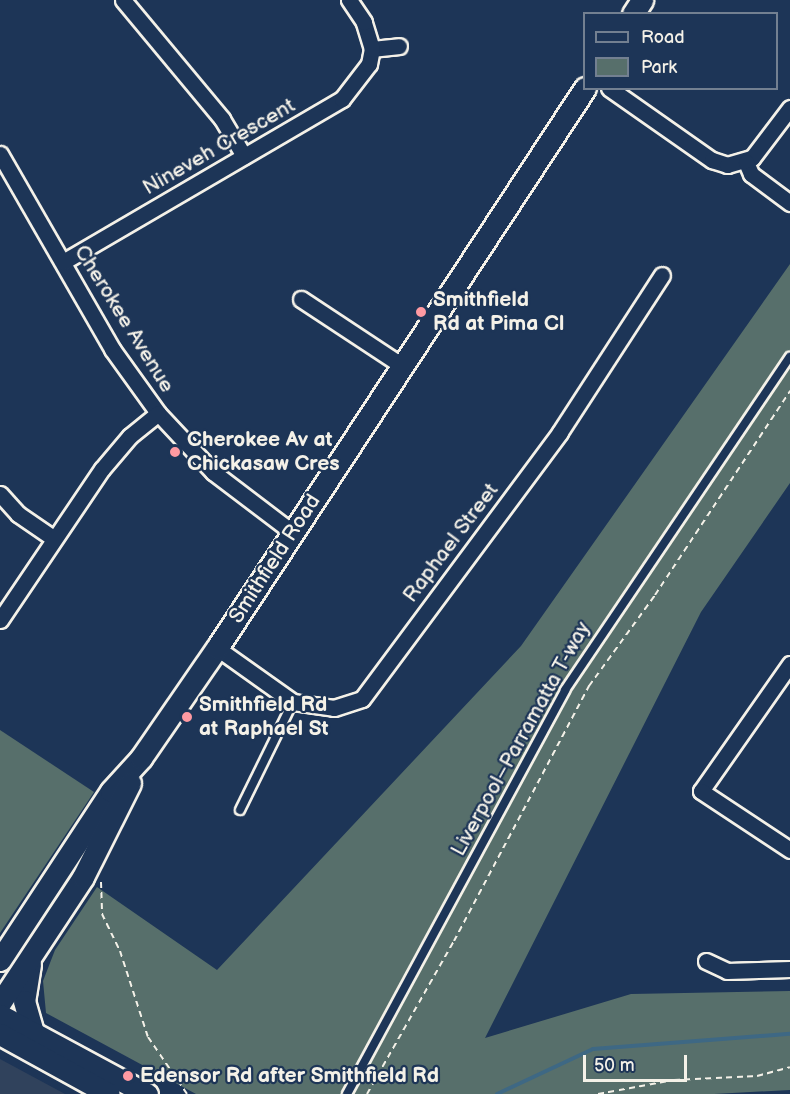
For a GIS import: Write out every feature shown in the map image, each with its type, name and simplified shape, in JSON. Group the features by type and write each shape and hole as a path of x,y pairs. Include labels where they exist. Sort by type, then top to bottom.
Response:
{"main road":[{"name":"Smithfield Road","path":"0,960 111,791 141,758 217,648 584,90"},
{"name":"Smithfield Road","path":"0,1003 83,877 141,758"},
{"path":"31,958 24,1001 33,1032"},
{"path":"0,1015 147,1094"},
{"path":"0,1034 109,1094"}],"street":[{"path":"123,0 222,119 244,156"},
{"path":"349,0 364,22 372,49 399,46"},
{"name":"Nineveh Crescent","path":"63,262 342,99 369,64 372,49"},
{"path":"612,90 712,160 727,165 746,162 758,152 790,108"},
{"name":"Cherokee Avenue","path":"0,154 112,349 158,413 213,472 292,532"},
{"path":"746,162 751,174 790,203"},
{"name":"Raphael Street","path":"217,648 293,702 333,708 362,699 560,432 662,275"},
{"path":"301,299 401,365"},
{"path":"0,620 53,538 109,460 130,436 158,413"},
{"path":"0,494 18,514 53,538"},
{"path":"790,664 701,791 790,850"},
{"path":"706,961 727,971 790,969"}],"lane":[{"name":"Liverpool–Parramatta T-way","path":"347,1094 571,681 790,357"},
{"path":"240,810 293,702"}],"path":[{"path":"367,1094 454,941 589,686 654,595 790,391"},
{"path":"102,874 99,893 102,914 120,951 142,1021 157,1055 187,1094"},
{"path":"598,1094 674,1080 757,1076 790,1067"}],"shaded area":[{"path":"0,1059 65,1094 0,1094"}],"green space":[{"path":"790,264 790,483 701,612 485,1038 631,994 790,991 790,1090 714,1094 196,1094 46,1013 43,981 55,950 97,887 217,970 521,646"},
{"path":"0,730 94,792 0,933"}],"waterway":[{"path":"497,1094 593,1049 790,1034"}],"place":[{"name":"Smithfield Rd at Pima Cl","path":"421,312"},
{"name":"Cherokee Av at Chickasaw Cres","path":"175,452"},
{"name":"Smithfield Rd at Raphael St","path":"187,717"},
{"name":"Edensor Rd after Smithfield Rd","path":"128,1076"}]}
